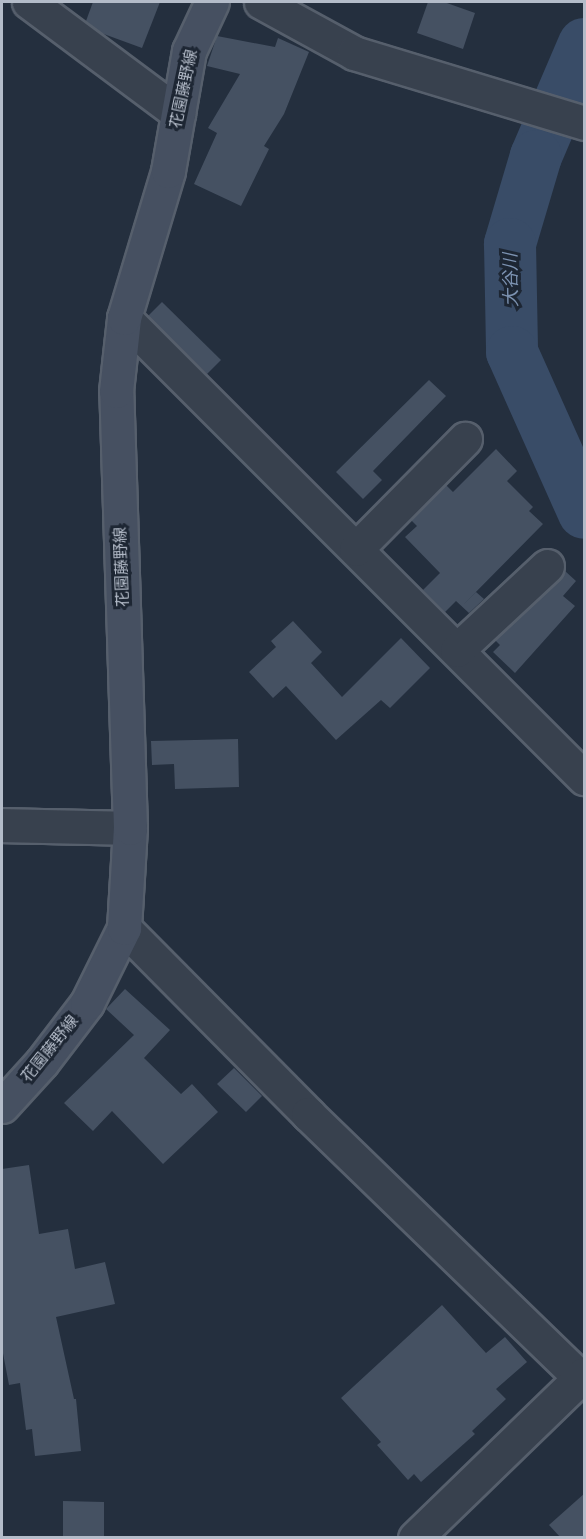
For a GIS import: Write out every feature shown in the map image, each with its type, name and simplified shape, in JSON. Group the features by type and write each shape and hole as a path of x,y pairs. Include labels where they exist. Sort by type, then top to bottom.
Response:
{"main road":[{"name":"花園藤野線","path":"2,1106 42,1062 87,1003 124,928 130,828 116,391 124,318 168,171 189,51 212,2"}],"street":[{"path":"29,2 178,113"},
{"path":"261,2 354,53 562,117"},
{"path":"124,318 585,778"},
{"path":"356,549 465,440"},
{"path":"457,650 547,566"},
{"path":"2,825 130,828"},
{"path":"124,928 308,1114 583,1378 415,1538"}],"building":[{"path":"93,2 160,2 142,48 101,33 86,21"},
{"path":"428,2 444,2 475,13 463,49 417,33"},
{"path":"217,36 275,47 278,38 309,52 284,114 264,146 269,149 241,206 194,184 217,133 208,128 240,74 207,66"},
{"path":"162,302 221,360 207,374 148,316"},
{"path":"429,380 446,396 373,471 382,480 363,499 336,472"},
{"path":"496,449 517,471 507,481 533,507 529,511 543,524 464,604 476,592 484,599 469,613 456,601 445,612 423,590 440,573 405,537 417,526 411,520 446,485 453,492"},
{"path":"565,571 576,581 563,596 575,606 515,673 493,652 500,645 495,640 560,580"},
{"path":"293,621 322,652 311,663 342,697 401,638 430,668 390,708 381,700 336,740 286,686 273,698 249,672 276,647 271,641"},
{"path":"238,739 239,787 175,789 174,764 152,765 151,741"},
{"path":"125,989 170,1030 144,1058 181,1094 192,1084 218,1112 163,1164 112,1111 93,1131 64,1103 134,1035 106,1009"},
{"path":"234,1068 262,1096 246,1112 217,1084"},
{"path":"29,1165 39,1234 68,1229 75,1269 105,1262 115,1304 56,1317 74,1399 76,1399 81,1451 35,1456 32,1429 26,1430 20,1383 9,1385 2,1348 2,1169"},
{"path":"442,1305 486,1353 505,1337 527,1362 496,1389 506,1399 472,1431 475,1434 421,1482 414,1474 408,1480 377,1445 381,1442 341,1398"},
{"path":"585,1493 585,1538 561,1538 549,1525"},
{"path":"63,1501 104,1502 104,1538 63,1538"}],"waterway":[{"name":"大谷川","path":"584,44 536,156 510,244 512,352 584,513"}]}
